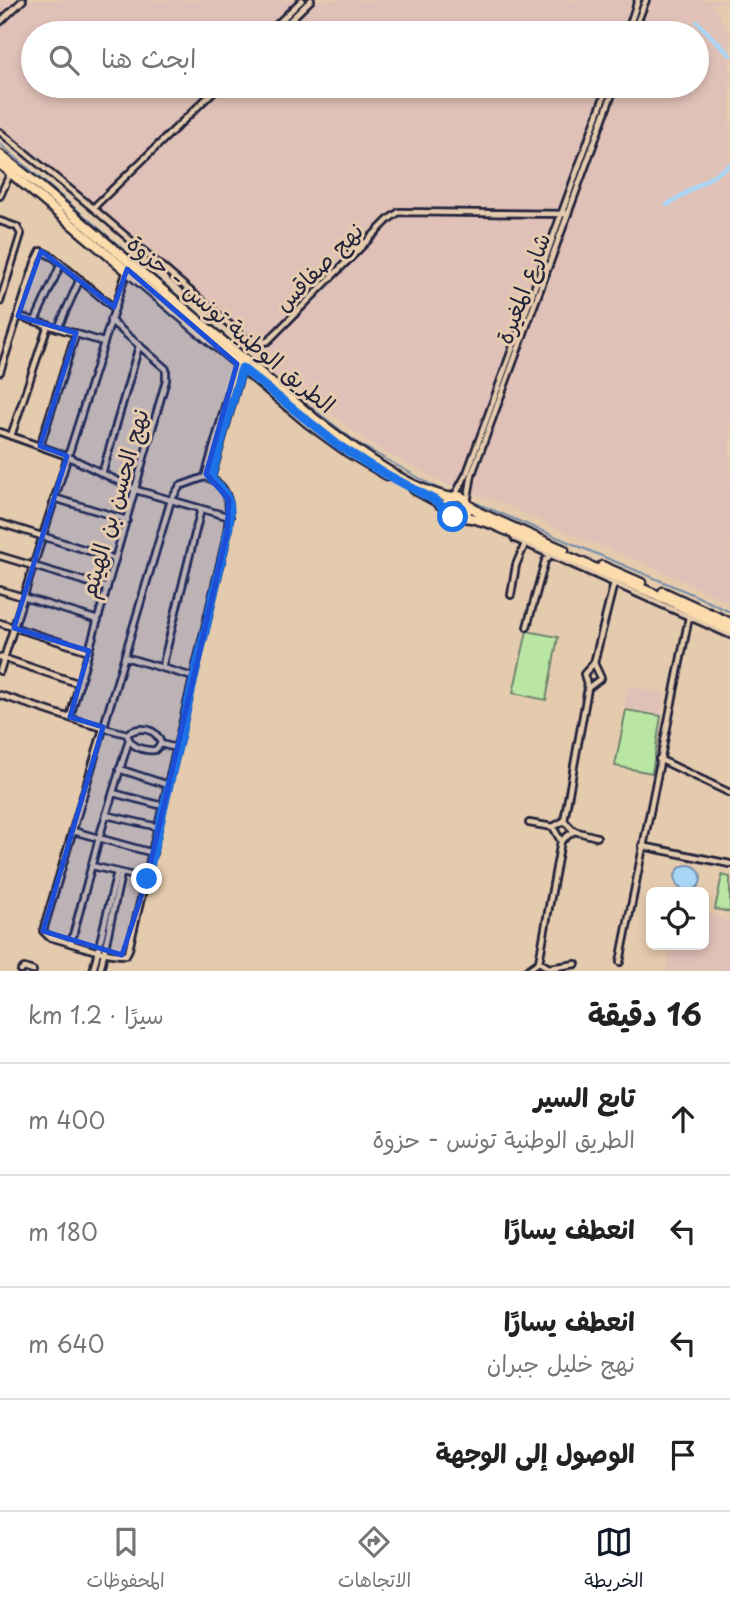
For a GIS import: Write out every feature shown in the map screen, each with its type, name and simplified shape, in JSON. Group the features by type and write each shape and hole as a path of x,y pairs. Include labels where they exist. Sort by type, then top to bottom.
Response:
{"main road":[{"name":"الطريق الوطنية تونس - حزوة","path":"0,155 127,270 338,445 447,510"},
{"name":"الطريق الوطنية تونس - حزوة","path":"0,164 13,169 316,421 389,470 432,492 453,498"},
{"path":"730,623 480,513 461,498 453,498 448,502 447,510 453,517 484,521 730,633"},
{"path":"461,517 467,512 467,504"}],"street":[{"path":"0,22 23,0"},
{"path":"280,21 302,0"},
{"path":"289,21 311,0"},
{"path":"631,21 638,0"},
{"path":"638,21 646,0"},
{"path":"93,208 208,98"},
{"name":"شارع المغيرة","path":"453,498 467,473 604,98"},
{"name":"شارع المغيرة","path":"467,504 472,474 611,98"},
{"name":"نهج صفاقس","path":"0,132 249,341 258,344 268,341 399,212 568,214"},
{"path":"0,196 13,169"},
{"path":"0,220 20,228 21,234 0,302"},
{"path":"0,372 39,252 43,251 61,264 114,308"},
{"path":"36,321 61,264"},
{"path":"0,671 127,270"},
{"path":"58,328 80,279"},
{"path":"18,316 103,342"},
{"name":"نهج الحسن بن الهيثم","path":"70,717 166,380 166,369 110,320"},
{"path":"11,436 48,325"},
{"path":"40,446 76,333"},
{"path":"102,474 139,346"},
{"path":"208,477 240,365"},
{"path":"0,432 67,456 136,490 230,517"},
{"path":"208,477 229,499 230,517 128,953 122,955 101,951 49,937 43,931 171,500 180,486 208,477"},
{"path":"54,498 127,520"},
{"path":"162,668 201,509"},
{"path":"0,523 115,559"},
{"path":"512,533 515,539 525,544 689,613 620,962"},
{"path":"511,595 516,565 525,544"},
{"path":"527,626 545,561 550,555"},
{"path":"0,556 107,588"},
{"path":"564,821 588,688 584,674 594,663 614,583"},
{"path":"0,590 98,620"},
{"path":"0,624 89,651"},
{"path":"125,657 193,677"},
{"path":"2,658 80,684"},
{"path":"588,688 601,678 594,663"},
{"path":"0,695 127,734 137,729 148,730 158,736 161,744"},
{"path":"127,734 136,746 155,750 161,744"},
{"path":"71,943 129,740"},
{"path":"161,744 176,748"},
{"path":"659,759 730,793"},
{"path":"119,769 168,785"},
{"path":"113,793 163,806"},
{"path":"106,815 158,827"},
{"path":"528,823 553,827 564,821"},
{"path":"564,821 574,831 597,837"},
{"path":"526,971 539,961 561,841 553,827"},
{"path":"73,831 153,853"},
{"path":"561,841 574,831"},
{"path":"642,846 730,864"},
{"path":"92,866 147,879"},
{"path":"93,971 101,951 119,873"},
{"path":"100,971 101,951"},
{"path":"539,961 548,970 576,964"},
{"path":"21,971 24,968 33,971"}],"highlighted area":[{"path":"41,251 114,307 127,269 237,364 206,474 229,499 227,533 147,879 122,955 43,931 103,727 70,717 89,651 14,628 67,456 40,446 76,333 18,316"}],"shaded area":[{"path":"0,0 726,0 713,4 730,34 730,603 504,504 444,483 376,447 287,379 283,384 257,360 246,344 0,136"},
{"path":"628,686 665,693 661,715 624,708"},
{"path":"709,913 730,922 730,971 666,971 670,950 709,950"}],"green space":[{"path":"527,631 558,637 546,700 513,693"},
{"path":"626,710 661,716 652,773 615,766"},
{"path":"722,875 730,877 730,912 715,909"}],"water":[{"path":"683,866 693,866 700,873 697,887 679,887 676,883 676,873"}],"waterway":[{"path":"709,34 730,55"},
{"path":"0,144 244,352"},
{"path":"667,205 730,165"},
{"path":"283,386 359,444 437,488"},
{"path":"476,503 730,612"}],"route":[{"path":"147,879 228,533 231,506 229,499 211,478 242,368 338,445 436,501 453,517"}]}
